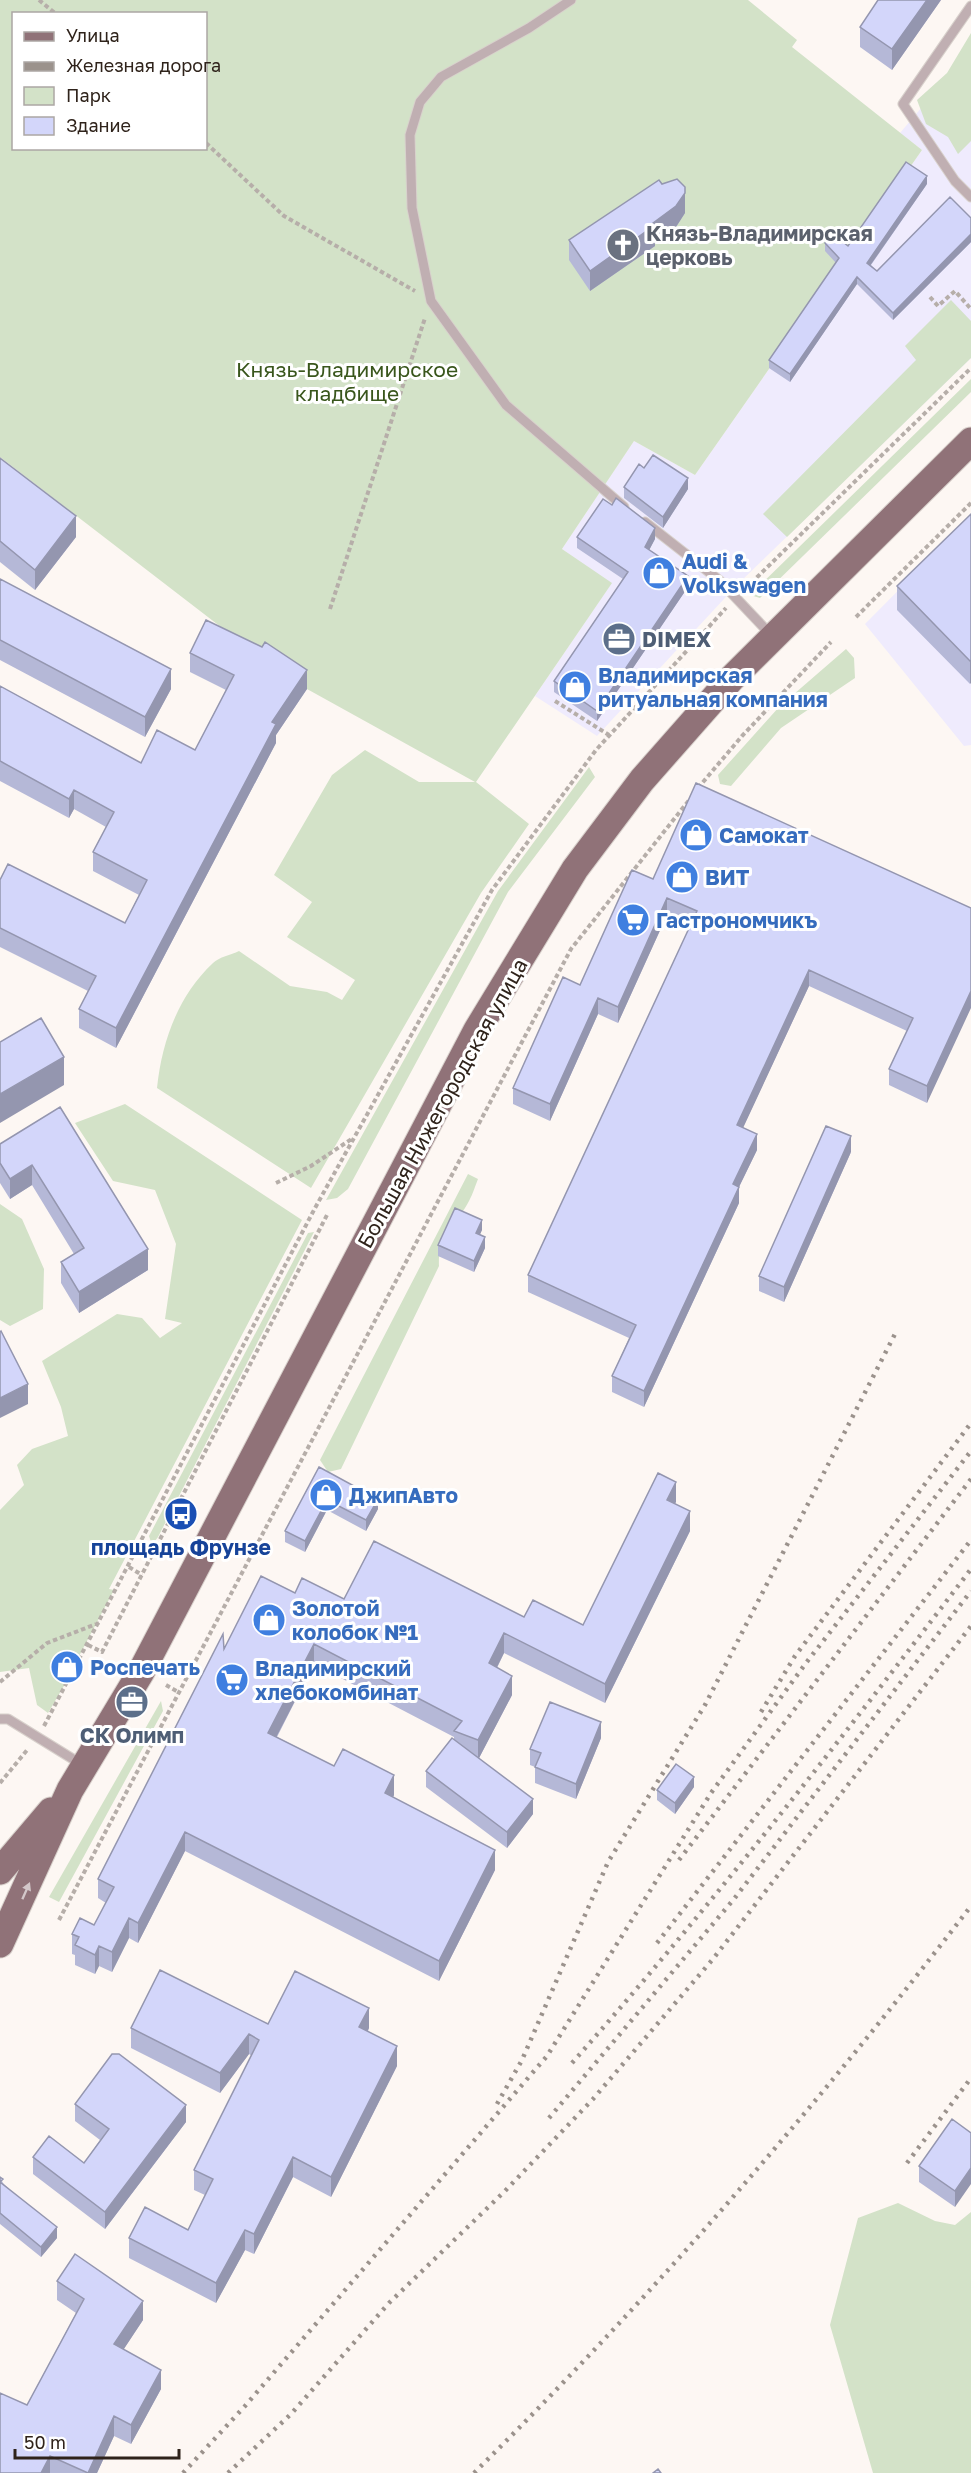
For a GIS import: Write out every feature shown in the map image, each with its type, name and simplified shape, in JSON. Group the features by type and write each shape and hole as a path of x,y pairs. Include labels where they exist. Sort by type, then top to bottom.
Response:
{"main road":[{"name":"Большая Нижегородская улица","path":"0,1944 70,1790 141,1672 477,1030 562,889 642,780 772,637 971,441"},
{"name":"Большая Нижегородская улица","path":"0,1871 70,1790"}],"lane":[{"path":"571,0 529,28 441,77 420,102 410,135 412,208 431,301 506,405 602,489 719,580 772,637"},
{"path":"971,6 903,104 954,181 971,197"},
{"path":"0,1719 8,1719 39,1736 83,1766"}],"path":[{"path":"39,0 54,12"},
{"path":"207,144 284,216 431,301 330,609"},
{"path":"930,297 938,306 954,291 971,309"},
{"path":"856,617 971,503"},
{"path":"59,1920 571,949 742,736 831,642"},
{"path":"555,701 609,735"},
{"path":"276,1183 311,1166 353,1137"},
{"path":"88,1645 102,1652 327,1215"},
{"path":"129,1567 142,1575"},
{"path":"0,1682 47,1643 99,1623"},
{"path":"166,1685 180,1693"},
{"path":"0,1783 39,1736"}],"shaded area":[{"path":"971,49 971,358 736,586 597,736 535,696 611,584 562,549 634,441 695,475 922,150 900,133"},
{"path":"971,517 971,745 964,746 865,624"}],"green space":[{"name":"Князь-Владимирское кладбище","path":"0,0 748,0 797,40 792,47 922,150 695,475 634,441 562,549 612,583 476,782 529,824 481,893 311,1188 157,1088 163,1053 174,1020 190,990 201,976 216,961 239,951 290,986 327,992 342,1000 355,980 287,937 312,902 274,875 332,775 365,750 419,782 475,782 307,689 265,661 0,457"},
{"path":"971,33 971,141 958,154 948,137 926,124 917,100 947,73"},
{"path":"951,300 971,321 971,358 787,537 763,514 916,360 905,346"},
{"path":"971,379 971,392 760,598 750,595"},
{"path":"846,649 854,658 855,678 781,728 731,786 720,784 718,775 779,707"},
{"path":"589,767 595,777 508,892 348,1189 337,1198 326,1200 498,891"},
{"path":"125,1104 302,1220 109,1589 114,1590 78,1658 65,1654 56,1674 68,1679 48,1713 37,1705 29,1668 0,1672 0,1510 24,1485 17,1465 32,1449 68,1436 61,1407 42,1361 117,1314 142,1318 160,1338 182,1323 165,1319 176,1244 155,1190 113,1181 75,1123"},
{"path":"468,1174 478,1179 469,1201 441,1248 439,1266 341,1469 328,1472 320,1460"},
{"path":"0,1204 22,1219 44,1269 43,1309 10,1326 0,1320"},
{"path":"314,1232 152,1545 149,1536 308,1233"},
{"path":"161,1701 163,1711 59,1902 49,1897"},
{"path":"898,2203 935,2221 955,2225 971,2212 971,2473 873,2473 830,2325 858,2218"}],"building":[{"path":"878,0 927,0 892,49 860,27"},
{"path":"906,162 927,176 867,263 877,271 950,197 971,218 971,234 893,313 857,277 790,374 769,360 839,258 825,243 833,234 848,246"},
{"path":"677,179 685,187 685,193 676,206 653,223 655,225 590,271 569,240 659,180 662,184"},
{"path":"653,455 688,478 663,517 624,487 639,464 644,468"},
{"path":"0,458 76,516 35,570 0,541"},
{"path":"616,498 655,528 645,547 688,576 597,711 554,681 628,572 577,537 603,499 612,505"},
{"path":"971,514 971,660 970,661 897,586"},
{"path":"0,579 171,669 145,717 0,640"},
{"path":"206,620 262,647 265,642 307,670 272,722 276,724 116,1028 79,1009 96,976 0,928 0,880 8,864 125,923 147,880 93,852 114,812 74,790 69,799 0,761 0,686 141,763 157,730 195,750 234,675 190,653"},
{"path":"696,783 971,908 971,991 927,1086 889,1069 913,1018 809,970 737,1125 757,1134 733,1184 739,1187 644,1391 612,1376 636,1325 528,1275 697,911 667,898 618,1007 598,998 550,1104 513,1088 563,977 580,985 632,870 653,879"},
{"path":"41,1018 64,1057 0,1094 0,1042"},
{"path":"60,1107 148,1249 79,1292 61,1262 84,1248 32,1165 10,1179 0,1163 0,1144"},
{"path":"826,1126 851,1136 784,1287 759,1276"},
{"path":"455,1208 482,1220 476,1233 485,1237 474,1261 438,1245"},
{"path":"0,1332 28,1384 0,1398"},
{"path":"319,1467 378,1499 366,1520 327,1500 305,1541 285,1531"},
{"path":"658,1473 676,1482 667,1500 690,1511 605,1684 504,1633 489,1663 512,1676 478,1740 454,1731 462,1721 314,1644 268,1733 334,1766 343,1749 394,1775 385,1793 495,1850 439,1961 185,1832 138,1923 129,1918 112,1952 99,1946 95,1955 75,1945 79,1937 72,1934 80,1918 94,1925 114,1887 98,1879 223,1634 224,1649 261,1576 295,1593 302,1578 344,1599 374,1541 524,1617 533,1600 583,1625"},
{"path":"550,1702 601,1722 576,1784 535,1767 541,1753 530,1749"},
{"path":"452,1738 533,1799 507,1832 426,1771"},
{"path":"676,1764 694,1777 675,1803 657,1790"},
{"path":"160,1970 268,2024 295,1971 369,2008 359,2027 397,2046 331,2177 293,2157 254,2234 245,2230 216,2283 129,2238 145,2207 188,2230 213,2179 194,2170 259,2040 249,2034 220,2073 131,2028"},
{"path":"112,2054 119,2054 186,2105 105,2212 33,2157 49,2136 84,2163 109,2129 75,2104"},
{"path":"952,2119 971,2133 971,2168 955,2191 919,2166"},
{"path":"0,2182 57,2227 41,2247 0,2213"},
{"path":"75,2254 143,2301 114,2344 161,2370 131,2425 114,2416 88,2473 50,2456 41,2473 0,2473 0,2393 27,2405 84,2299 57,2281"}],"railway":[{"path":"497,2104 522,2060 608,1862 705,1705 897,1330"},
{"path":"761,1712 795,1656 971,1423"},
{"path":"183,2473 245,2406 547,2056 711,1793 806,1663 971,1451"},
{"path":"679,1860 971,1479"},
{"path":"657,1943 971,1540"},
{"path":"572,2063 676,1942 776,1820 971,1569"},
{"path":"549,2118 734,1899 971,1591"},
{"path":"228,2473 291,2414 389,2303 505,2191 593,2099 713,1959 971,1626"},
{"path":"474,2473 606,2338 732,2198 854,2054 971,1906"},
{"path":"907,2163 971,2078"}],"place":[{"name":"Князь-Владимирская церковь","path":"623,245"},
{"name":"Audi & Volkswagen","path":"659,573"},
{"name":"DIMEX","path":"619,639"},
{"name":"Владимирская ритуальная компания","path":"575,687"},
{"name":"Самокат","path":"696,835"},
{"name":"ВИТ","path":"682,877"},
{"name":"Гастрономчикъ","path":"633,920"},
{"name":"ДжипАвто","path":"326,1495"},
{"name":"площадь Фрунзе","path":"181,1514"},
{"name":"Золотой колобок №1","path":"269,1620"},
{"name":"Роспечать","path":"67,1667"},
{"name":"Владимирский хлебокомбинат","path":"232,1680"},
{"name":"СК Олимп","path":"132,1702"}]}
